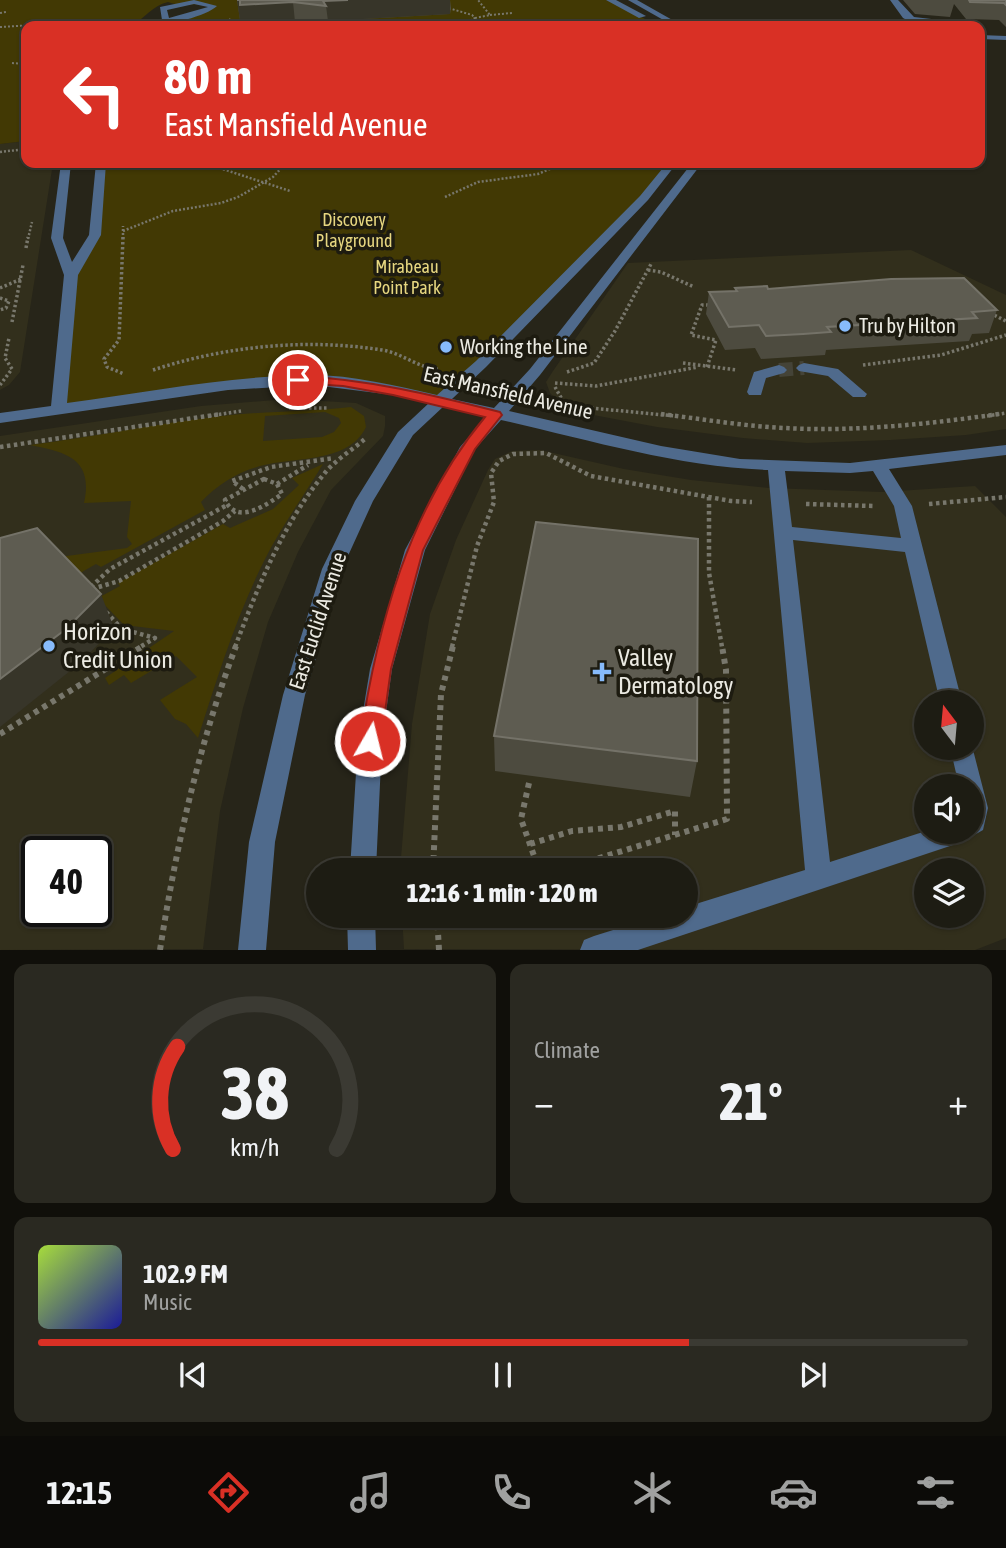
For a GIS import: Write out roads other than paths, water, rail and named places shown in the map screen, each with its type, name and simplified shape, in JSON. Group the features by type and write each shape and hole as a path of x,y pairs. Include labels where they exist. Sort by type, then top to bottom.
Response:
{"street":[{"path":"610,0 649,21"},
{"path":"632,0 671,21"},
{"path":"894,0 912,19 929,21"},
{"path":"162,21 204,12 213,6 194,2 174,4 163,9 165,19"},
{"path":"953,10 960,21"},
{"path":"985,37 1006,38"},
{"path":"59,409 71,275 57,238 65,168"},
{"path":"71,275 95,235 101,168"},
{"name":"East Euclid Avenue","path":"252,950 262,842 294,695 331,569 364,502 406,432 481,364 644,198 668,168"},
{"path":"364,858 370,741 381,669 415,550 468,447 535,372 693,168"},
{"path":"804,368 833,372 859,394"},
{"path":"755,392 760,374 779,370"},
{"name":"East Mansfield Avenue","path":"0,418 283,380 343,382 661,451 740,464 850,468 1006,450"},
{"path":"776,466 819,878"},
{"path":"879,466 903,506 948,690"},
{"path":"782,532 913,546"},
{"path":"594,950 922,844"},
{"path":"361,928 362,950"}],"tunnel":[{"path":"779,370 804,368"}],"place":[{"name":"Tru by Hilton","path":"845,326"},
{"name":"Working the Line","path":"446,347"},
{"name":"Horizon Credit Union","path":"49,646"},
{"name":"Valley Dermatology","path":"602,672"}],"park label":[{"name":"Discovery Playground","path":"354,230"},
{"name":"Mirabeau Point Park","path":"407,277"}]}
